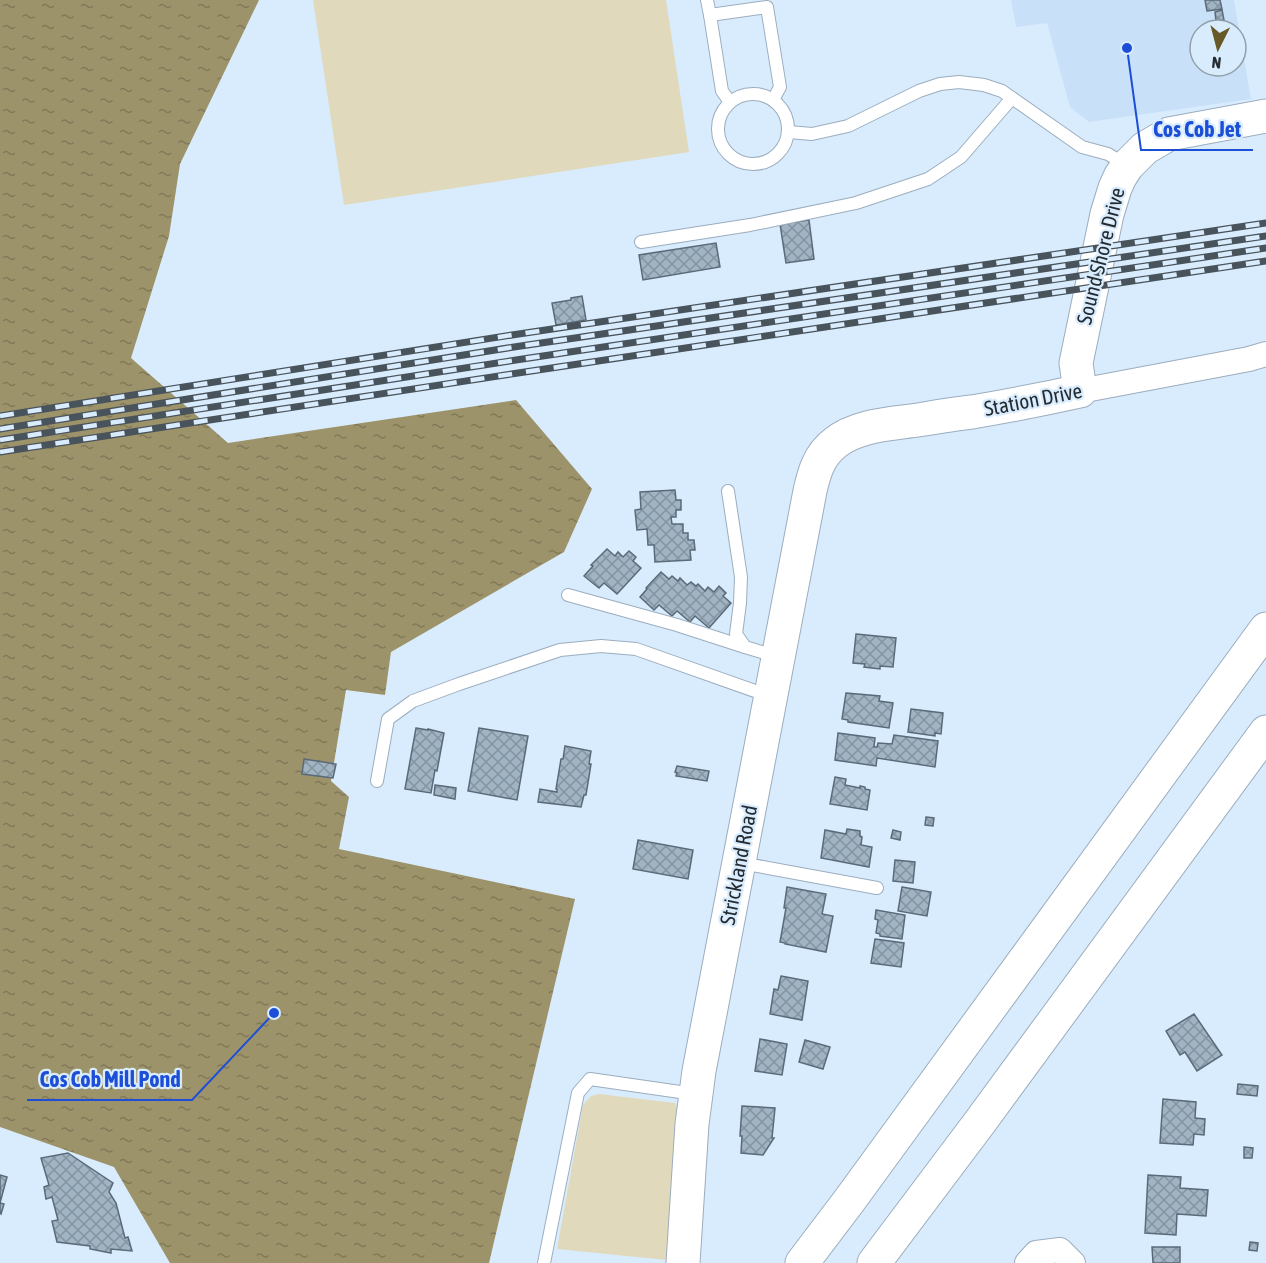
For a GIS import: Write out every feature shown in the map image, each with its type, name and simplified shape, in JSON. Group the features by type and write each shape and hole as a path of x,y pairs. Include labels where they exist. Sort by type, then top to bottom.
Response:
{"main road":[{"name":"Sound Shore Drive","path":"1080,391 1076,363 1111,200 1120,177 1145,148 1169,134 1266,116"},
{"name":"Station Drive","path":"815,471 820,459 835,442 860,430 1080,391"},
{"name":"Strickland Road","path":"683,1263 695,1094 815,471"},
{"path":"802,1263 1266,629"},
{"path":"874,1263 1266,732"}],"street":[{"name":"Station Drive","path":"1080,391 1266,354"},
{"path":"1027,1263 1036,1253 1060,1250 1073,1263"}],"lane":[{"path":"707,0 722,91 730,102"},
{"path":"710,15 767,7 780,87 774,100"},
{"path":"789,132 812,134 848,126 919,91 940,84 959,82 984,85 1002,91 1082,147 1108,154 1128,166"},
{"path":"747,94 765,96 774,100 788,120 789,132 781,151 764,163 743,163 733,159 725,151 719,139 718,125 722,112 730,102 747,94"},
{"path":"640,242 750,225 856,203 928,179 961,157 1012,98"},
{"path":"728,491 741,577 736,634 745,647"},
{"path":"568,595 677,625 779,658"},
{"path":"377,781 388,719 413,701 560,650 601,646 636,649 771,697"},
{"path":"739,863 877,888"},
{"path":"544,1263 578,1093 590,1079 695,1094"}],"shaded area":[{"path":"313,0 666,0 689,152 344,205"},
{"path":"1011,0 1234,0 1237,18 1188,18 1188,78 1247,78 1251,99 1089,122 1070,107 1047,23 1016,27"},
{"path":"599,1094 675,1103 679,1110 667,1260 557,1249 583,1105 591,1096"}],"water":[{"path":"0,0 259,0 180,164 169,236 131,358 228,443 516,400 592,489 564,552 391,652 385,695 346,690 331,781 349,797 339,849 575,899 489,1263 170,1263 114,1167 0,1127"}],"building":[{"path":"1205,0 1220,0 1222,9 1207,11"},
{"path":"1222,10 1224,18 1216,18 1215,12"},
{"path":"809,220 814,259 786,263 780,224"},
{"path":"716,243 720,267 643,280 639,255"},
{"path":"582,296 586,320 556,325 552,303"},
{"path":"675,490 676,500 681,500 681,510 676,510 676,517 671,517 672,524 683,524 683,533 688,533 688,540 694,540 695,550 690,550 691,560 655,562 654,545 648,545 647,529 637,530 635,510 641,509 640,492"},
{"path":"607,549 615,556 618,552 623,557 629,551 636,557 633,561 641,568 617,594 604,583 599,588 584,576 593,566 591,565"},
{"path":"661,572 669,579 672,576 678,581 680,578 687,585 691,582 696,586 698,584 705,591 708,587 714,592 719,586 726,593 723,596 731,603 709,628 695,616 690,622 677,611 672,616 659,605 654,610 640,597"},
{"path":"856,634 896,638 893,667 880,666 880,669 853,663"},
{"path":"846,693 880,696 879,701 893,703 889,728 848,722 842,719"},
{"path":"911,709 943,713 941,734 935,733 935,736 908,732"},
{"path":"416,728 444,733 431,793 405,789"},
{"path":"479,728 528,736 517,800 468,791"},
{"path":"838,733 875,738 874,747 877,747 878,743 892,744 894,735 938,741 935,767 877,758 876,766 835,760"},
{"path":"565,746 591,751 586,795 584,795 581,807 538,802 540,789 557,792"},
{"path":"304,759 336,764 333,778 302,774"},
{"path":"677,766 709,771 707,781 676,776"},
{"path":"835,777 846,779 845,785 865,787 870,790 867,810 830,804"},
{"path":"435,785 456,788 455,799 434,795"},
{"path":"926,817 934,818 933,826 925,825"},
{"path":"847,829 860,831 861,845 872,847 869,867 821,858 825,830 846,834"},
{"path":"893,830 901,832 900,840 891,838"},
{"path":"638,840 693,850 688,879 633,869"},
{"path":"895,860 915,862 913,883 893,881"},
{"path":"787,887 826,894 822,914 833,916 826,952 780,942"},
{"path":"902,887 931,892 927,916 898,911"},
{"path":"876,910 905,915 902,939 880,936 876,933 878,920 875,919"},
{"path":"875,939 904,943 901,967 871,963"},
{"path":"781,976 808,981 802,1020 770,1014 774,989 778,990"},
{"path":"1194,1014 1222,1055 1197,1071 1185,1052 1180,1055 1166,1031"},
{"path":"760,1039 787,1044 782,1075 755,1071"},
{"path":"805,1040 830,1047 823,1069 799,1062"},
{"path":"1238,1084 1258,1086 1257,1096 1237,1094"},
{"path":"1163,1099 1196,1102 1195,1118 1205,1119 1204,1135 1194,1134 1193,1145 1160,1143"},
{"path":"742,1106 775,1108 772,1138 774,1138 763,1155 741,1153"},
{"path":"1244,1147 1253,1148 1252,1158 1244,1158"},
{"path":"68,1153 113,1183 109,1192 116,1203 125,1238 128,1237 132,1251 111,1249 111,1253 90,1249 90,1246 57,1242 52,1221 58,1220 52,1197 46,1199 44,1187 49,1185 41,1158"},
{"path":"0,1175 7,1177 0,1203"},
{"path":"1148,1175 1181,1177 1180,1188 1208,1190 1206,1216 1177,1214 1176,1235 1145,1233"},
{"path":"0,1203 4,1204 1,1214 0,1213"},
{"path":"1250,1242 1258,1243 1257,1251 1249,1250"},
{"path":"1152,1247 1180,1247 1180,1263 1153,1263"}],"railway":[{"path":"0,416 512,335 1266,223"},
{"path":"0,429 514,347 1266,236"},
{"path":"0,440 1266,248"},
{"path":"0,452 1266,261"}],"place":[{"name":"Cos Cob Jet","path":"1127,48"},
{"name":"Cos Cob Mill Pond","path":"274,1013"}]}
